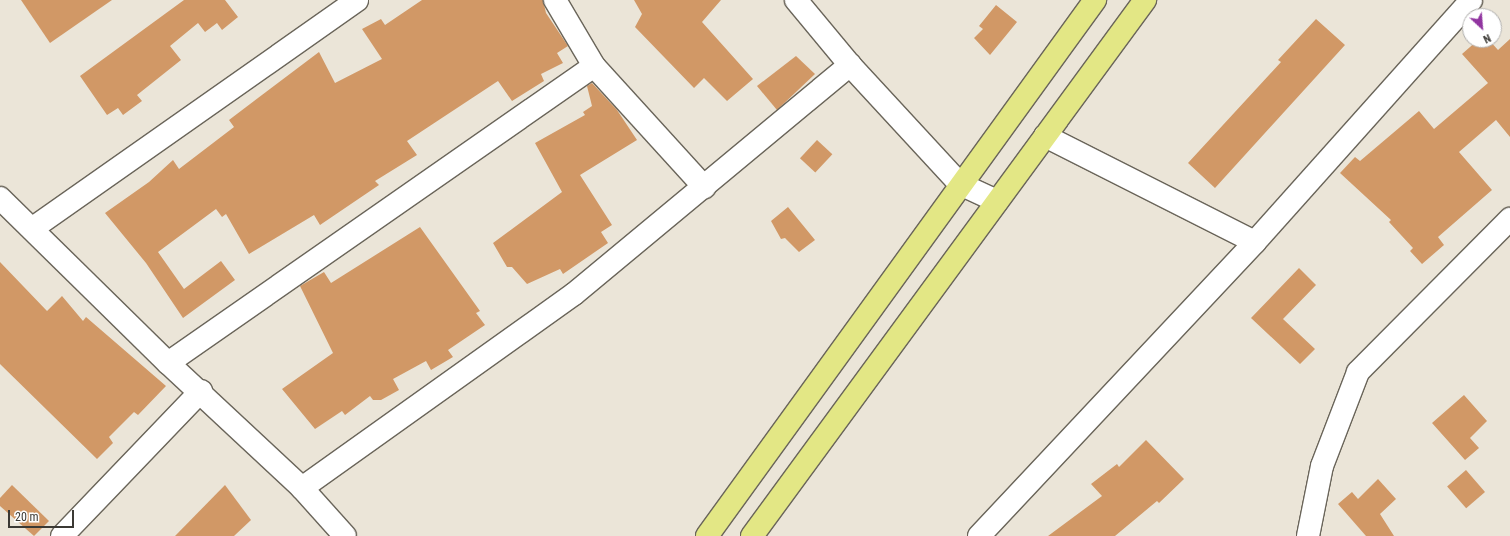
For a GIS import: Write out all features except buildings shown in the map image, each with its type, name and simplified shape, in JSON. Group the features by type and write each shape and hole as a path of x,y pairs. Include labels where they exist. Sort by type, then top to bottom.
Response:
{"main road":[{"path":"707,536 960,184 1095,0"},
{"path":"752,536 1145,0"}],"street":[{"path":"33,228 357,0"},
{"path":"555,0 594,66 704,187"},
{"path":"796,0 850,65 960,184 997,201"},
{"path":"979,536 1255,242 1471,0"},
{"path":"302,488 574,294 850,65"},
{"path":"168,363 594,66"},
{"path":"1046,136 1255,242"},
{"path":"0,198 33,228 168,363 201,391 302,488 345,536"},
{"path":"1308,536 1322,466 1358,372 1510,219"},
{"path":"62,536 201,391"}]}
